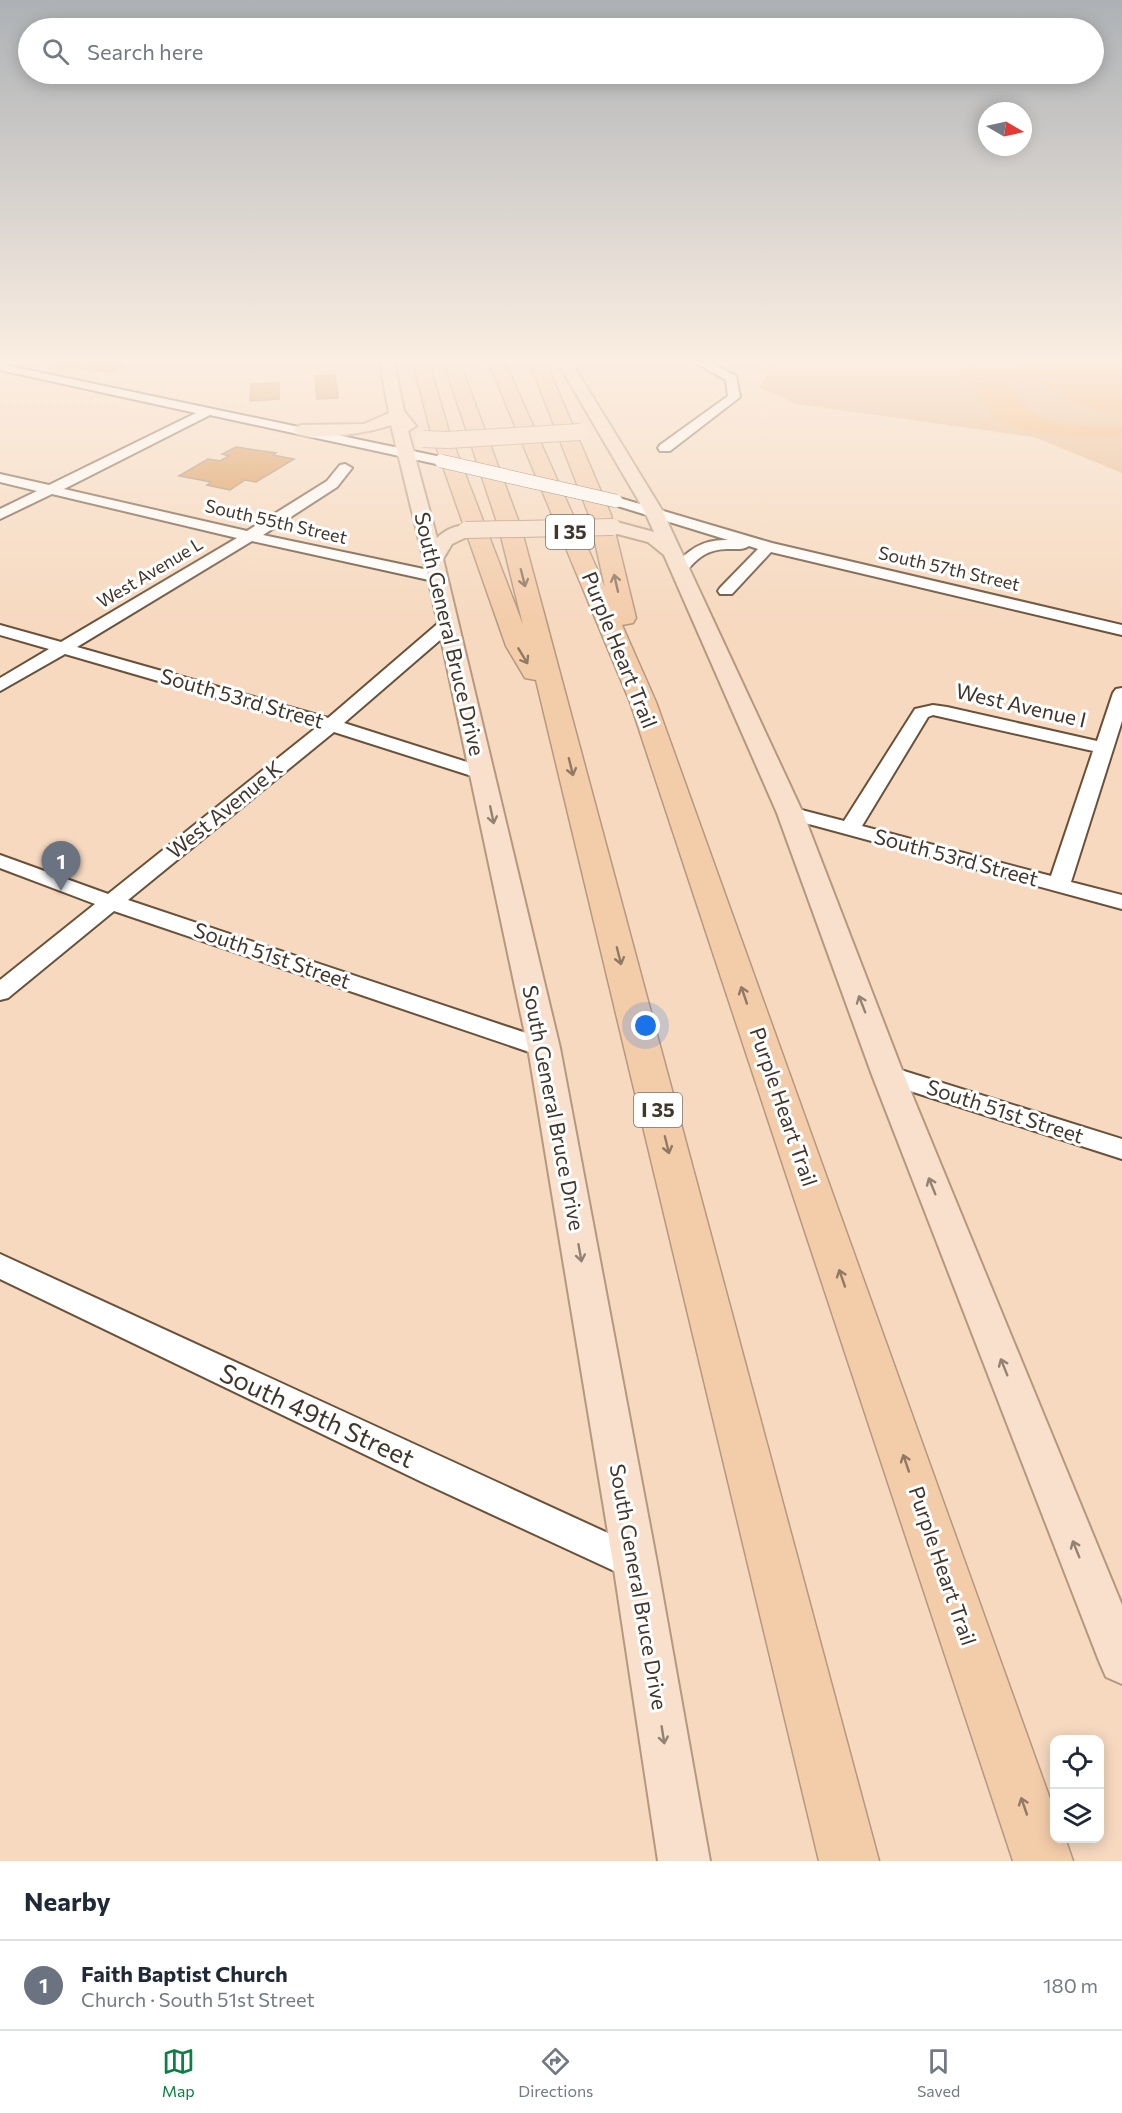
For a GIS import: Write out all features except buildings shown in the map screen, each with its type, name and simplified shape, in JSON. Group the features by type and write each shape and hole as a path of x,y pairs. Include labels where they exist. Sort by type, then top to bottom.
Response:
{"highway":[{"path":"447,450 518,646 557,712"},
{"name":"I 35","path":"483,450 510,528 849,1861"},
{"name":"Purple Heart Trail","path":"534,450 643,702 1043,1861"},
{"path":"573,450 600,515 643,702"}],"main road":[{"name":"South General Bruce Drive","path":"415,450 447,624 544,1048 635,1563 684,1861"},
{"path":"608,450 653,510 790,813 888,1075 1107,1592 1122,1661"},
{"path":"435,568 445,538 453,533 466,530 613,526 655,538 677,562"}],"street":[{"path":"0,515 131,450"},
{"name":"South 57th Street","path":"422,450 441,461 653,510 768,547 1122,630"},
{"name":"West Avenue L","path":"0,686 332,484 345,468"},
{"name":"South 55th Street","path":"0,478 248,537 435,568"},
{"name":"South 57th Street","path":"677,562 701,548 732,544 768,547"},
{"path":"726,591 768,547"},
{"name":"West Avenue K","path":"0,992 331,725 447,624"},
{"name":"South 53rd Street","path":"0,630 331,725 482,773"},
{"path":"1059,885 1122,693"},
{"name":"West Avenue I","path":"849,830 921,713 933,710 947,712 1104,748"},
{"name":"South 53rd Street","path":"790,813 1122,902"},
{"name":"South 51st Street","path":"0,861 110,902 544,1048"},
{"name":"South 51st Street","path":"888,1075 1122,1149"},
{"name":"South 49th Street","path":"0,1266 436,1472 635,1563"}],"shaded area":[{"path":"1065,450 1122,450 1122,473"}],"place":[{"name":"Faith Baptist Church","path":"61,891"}]}
